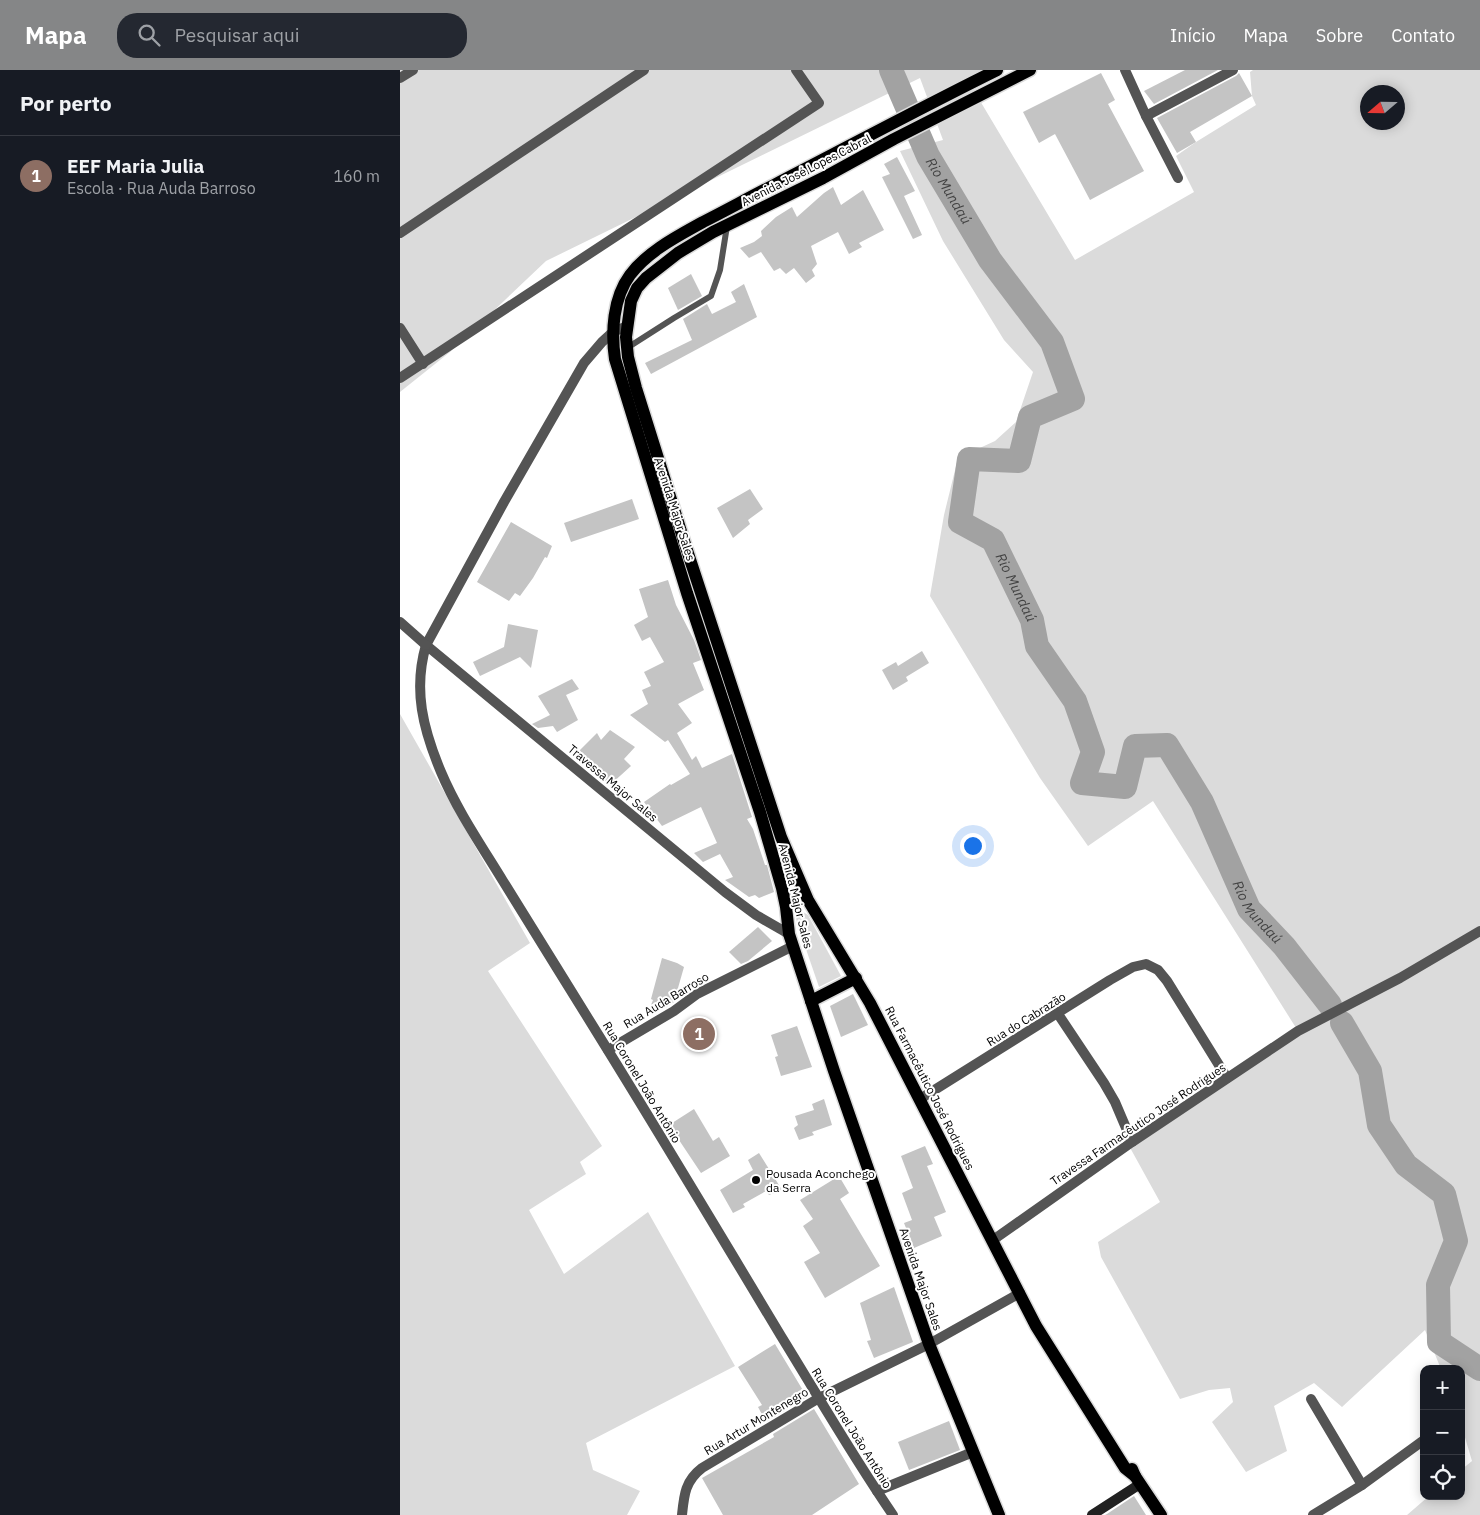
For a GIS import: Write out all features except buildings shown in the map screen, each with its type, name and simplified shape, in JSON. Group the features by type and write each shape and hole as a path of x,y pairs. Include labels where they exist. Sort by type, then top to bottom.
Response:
{"main road":[{"name":"Avenida José Lopes Cabral","path":"613,332 622,286 630,274 664,245 721,213 996,70"},
{"name":"Avenida José Lopes Cabral","path":"627,326 631,301 637,288 646,278 678,253 728,225 823,178 894,139 1030,70"},
{"path":"721,213 728,225"},
{"name":"Avenida Major Sales","path":"627,326 627,348 636,388 781,837 808,900"},
{"name":"Avenida Major Sales","path":"613,332 615,359 624,390 684,584 760,812 786,907 789,934 929,1344 998,1515"},
{"path":"735,738 747,732"},
{"path":"786,907 808,900"},
{"name":"Rua Farmacêutico José Rodrigues","path":"808,900 856,978 1036,1326 1125,1468 1137,1480 1161,1515"},
{"path":"811,1001 856,978"},
{"name":"Rua Farmacêutico José Rodrigues","path":"1020,1293 1036,1308 1130,1461 1137,1480"},
{"path":"1097,1514 1137,1480"}],"street":[{"path":"400,78 413,70"},
{"path":"400,233 644,70"},
{"path":"400,378 819,103 796,70"},
{"path":"1125,70 1178,178"},
{"path":"1146,116 1233,70"},
{"path":"613,332 627,326"},
{"path":"400,328 423,364"},
{"name":"Rua Coronel João Antônio","path":"613,332 589,358 574,381 504,502 426,645 420,669 420,701 423,721 430,745 442,774 474,834 608,1050 819,1398 893,1515"},
{"name":"Travessa Major Sales","path":"400,622 725,892 756,915 789,934"},
{"name":"Travessa Farmacêutico José Rodrigues","path":"993,1240 1132,1142 1298,1031 1400,978 1480,931"},
{"name":"Rua Auda Barroso","path":"608,1050 674,1011 697,994 793,946"},
{"name":"Rua do Cabrazão","path":"920,1099 1110,980 1133,967 1146,964 1158,970 1167,981 1227,1078"},
{"path":"1058,1014 1115,1102 1132,1142"},
{"name":"Rua Artur Montenegro","path":"682,1515 687,1486 692,1475 819,1398 929,1344 1020,1293"},
{"path":"1311,1399 1362,1485"},
{"path":"1313,1515 1362,1485 1420,1443"},
{"path":"877,1492 973,1452"}],"lane":[{"path":"627,348 711,296 720,270 728,225"}],"shaded area":[{"path":"400,70 994,70 970,84 1075,260 1194,192 1176,156 1256,105 1252,96 1250,72 1253,70 1480,70 1480,1515 1407,1515 1424,1500 1465,1500 1465,1467 1472,1461 1465,1437 1465,1365 1439,1365 1425,1330 1342,1407 1314,1383 1274,1406 1287,1451 1246,1472 1212,1422 1233,1402 1230,1388 1209,1390 1180,1399 1101,1257 1098,1242 1160,1202 1128,1144 1298,1031 1153,801 1088,846 1040,778 930,596 944,515 958,458 995,441 1016,422 1033,372 1004,340 943,241 900,151 943,140 920,78 546,261 450,352 400,392"},
{"path":"400,714 530,943 488,971 602,1146 580,1162 586,1174 529,1210 564,1274 648,1212 735,1366 586,1443 593,1470 640,1491 627,1515 400,1515"},
{"path":"803,912 808,915 841,976 819,987 797,923 796,917"}],"waterway":[{"name":"Rio Mundaú","path":"891,70 928,156 990,260 1052,342 1073,399 1030,417 1019,461 969,459 960,522 993,540 1032,620 1037,646 1075,701 1093,752 1082,783 1125,787 1135,746 1167,745 1202,802 1249,909 1284,946 1330,1005"},
{"name":"Rio Mundaú","path":"1342,1023 1370,1071 1379,1125 1406,1165 1444,1194 1456,1241 1438,1285 1439,1342 1480,1369"}],"place":[{"name":"EEF Maria Julia","path":"699,1034"},
{"name":"Pousada Aconchego da Serra","path":"756,1180"}]}
